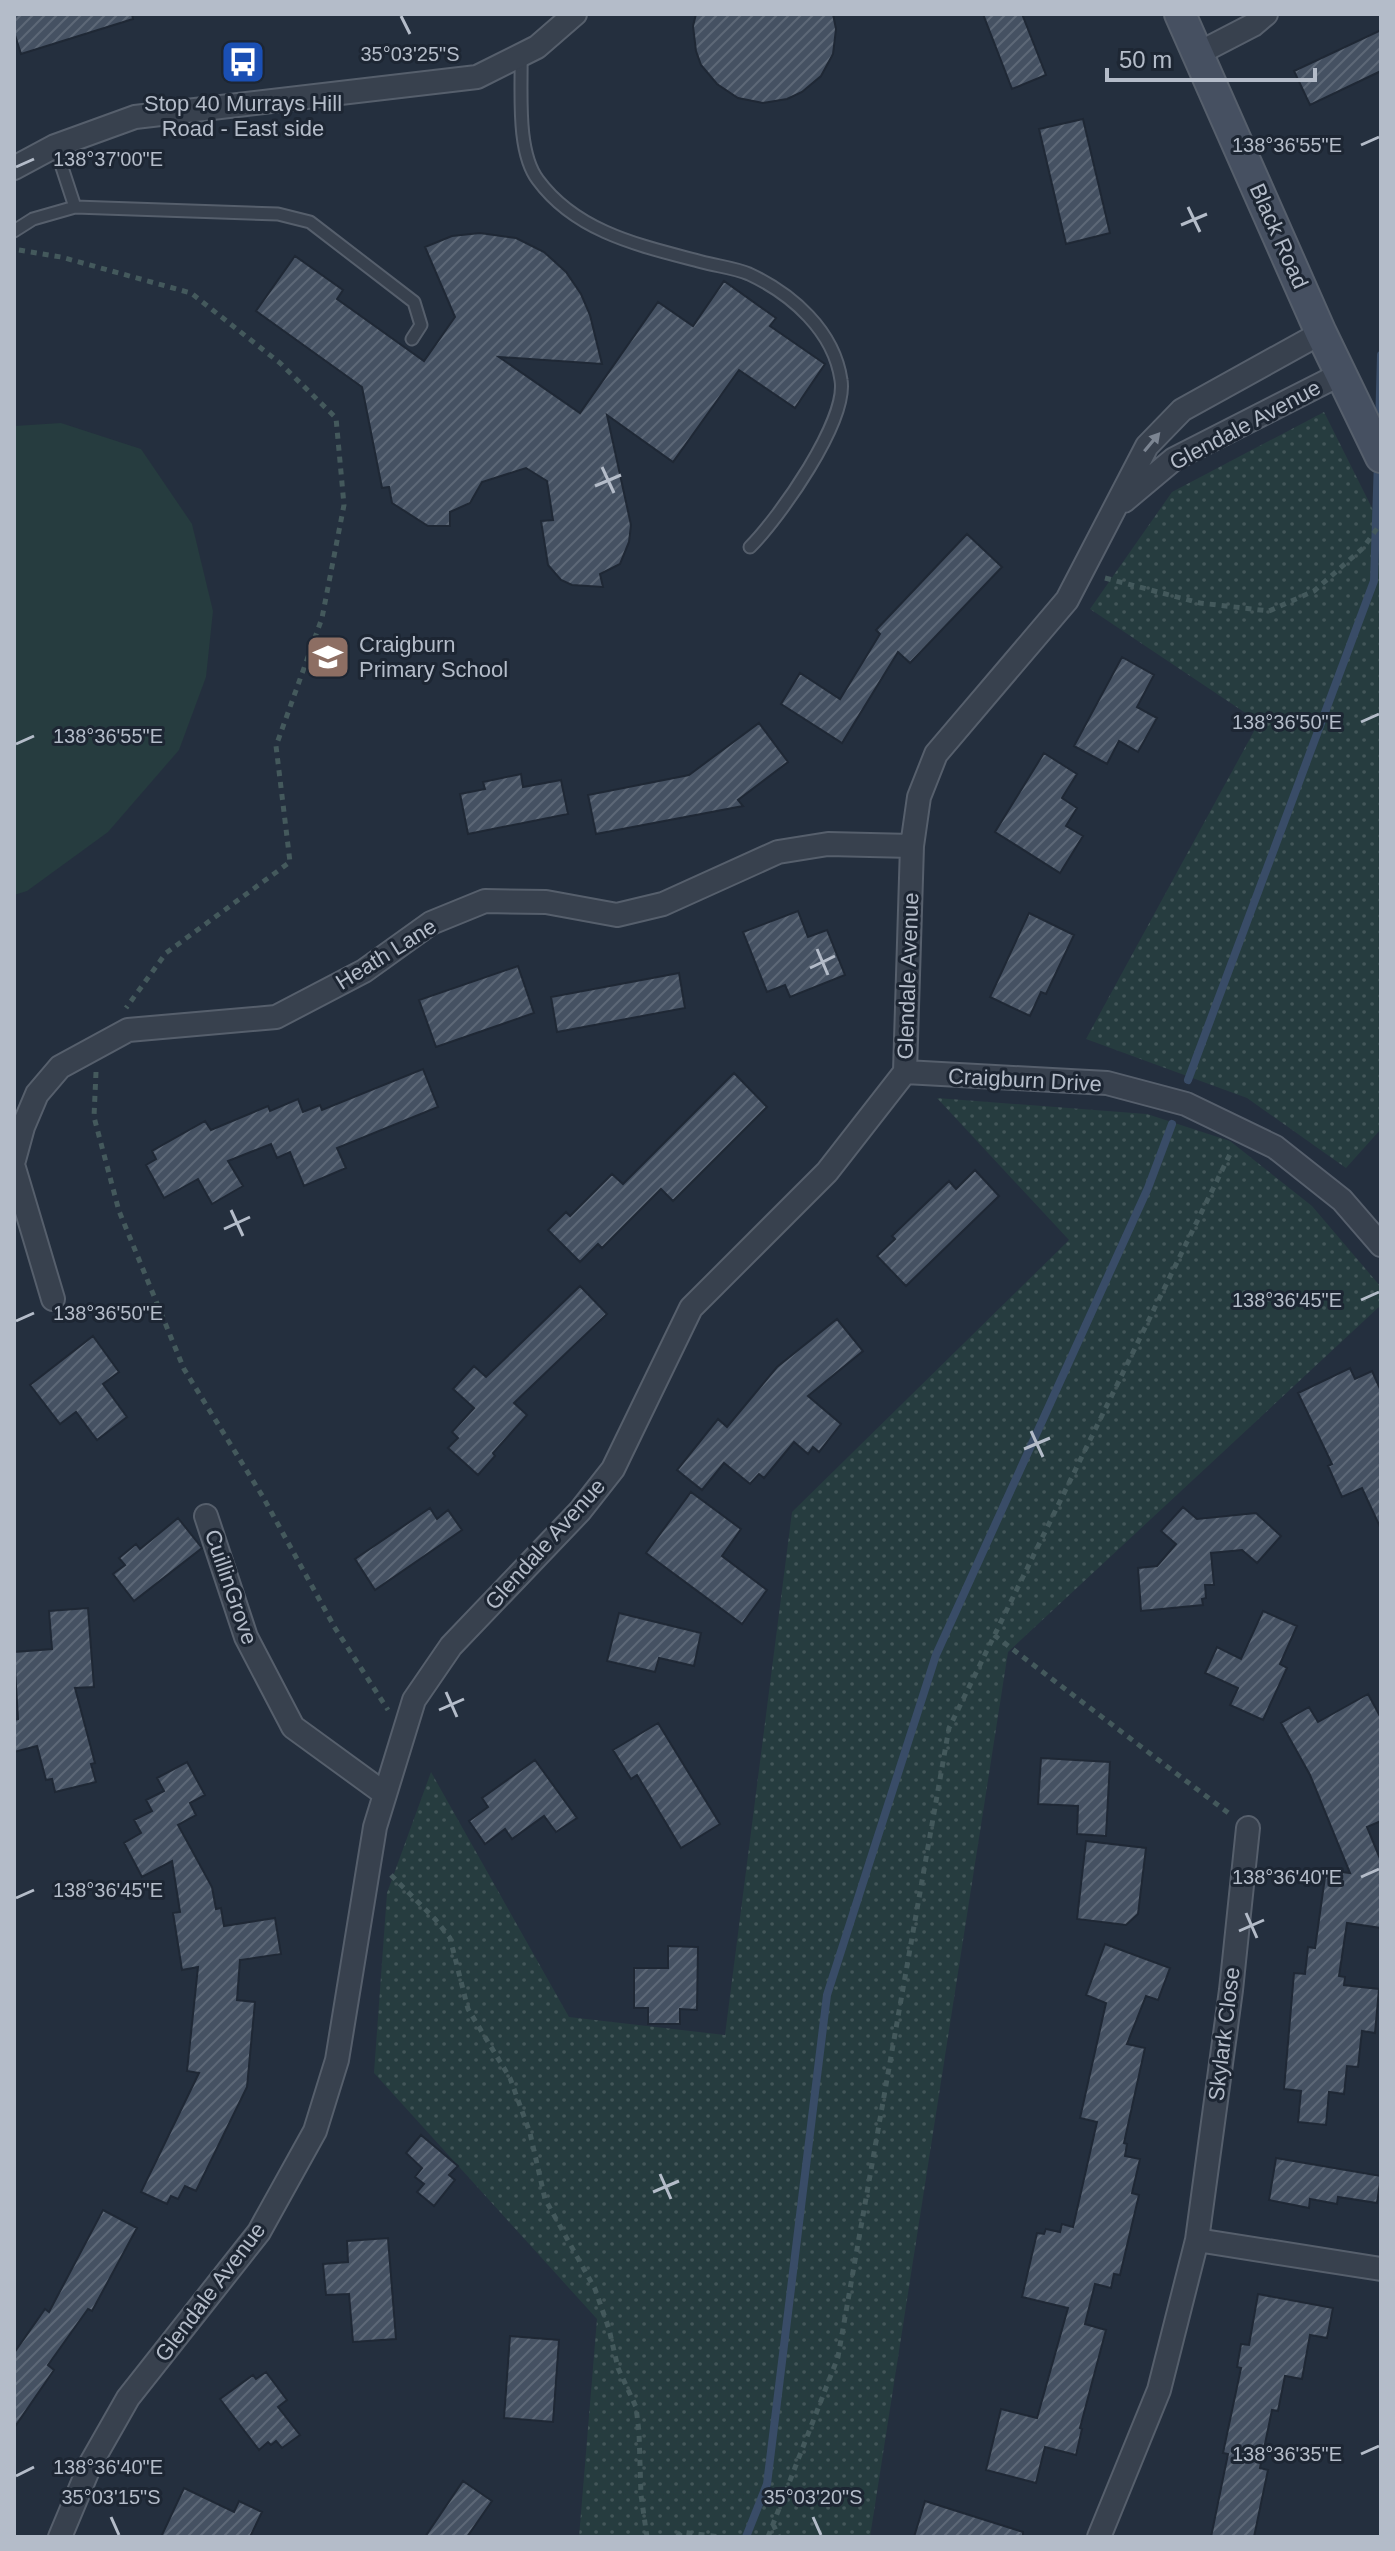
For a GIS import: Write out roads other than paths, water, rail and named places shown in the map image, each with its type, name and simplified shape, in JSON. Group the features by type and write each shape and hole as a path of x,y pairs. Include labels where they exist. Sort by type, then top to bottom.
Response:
{"main road":[{"name":"Black Road","path":"1180,14 1321,333 1381,457"}],"street":[{"path":"14,168 55,146 135,117 477,77 537,47 575,14"},
{"path":"1199,53 1253,25 1266,14"},
{"name":"Glendale Avenue","path":"60,2537 91,2463 128,2398 259,2232 315,2131 337,2060 370,1854 414,1700 451,1646 580,1511 613,1469 691,1308 827,1172 905,1072 912,846 919,797 936,754 1067,600 1147,446 1182,410 1321,333"},
{"name":"Glendale Avenue","path":"1114,509 1174,459 1341,374"},
{"name":"Heath Lane","path":"14,1160 37,1094 60,1067 128,1030 276,1017 364,971 431,923 485,901 546,902 617,915 663,904 778,852 828,844 912,846"},
{"name":"Craigburn Drive","path":"905,1072 1107,1083 1186,1104 1275,1147 1342,1200 1381,1245"},
{"path":"14,1168 53,1299"},
{"name":"CuillinGrove","path":"206,1516 246,1637 293,1727 385,1794"},
{"name":"Skylark Close","path":"1099,2537 1159,2390 1197,2240 1231,1990 1248,1828"},
{"path":"1197,2240 1381,2269"}],"lane":[{"path":"521,55 523,145 536,178 567,212 604,233 747,273 785,294 826,335 842,381 837,411 802,481 770,527 750,547"},
{"path":"55,146 75,207"},
{"path":"14,231 33,219 75,207 278,214 310,222 414,302 421,325 412,339"}],"waterway":[{"path":"1379,427 1381,355"},
{"path":"1188,1080 1374,581 1378,460"},
{"path":"746,2537 767,2484 827,1995 936,1655 1148,1188 1172,1124"}],"place":[{"name":"Stop 40 Murrays Hill Road - East side","path":"243,62"},
{"name":"Craigburn Primary School","path":"328,657"}]}
